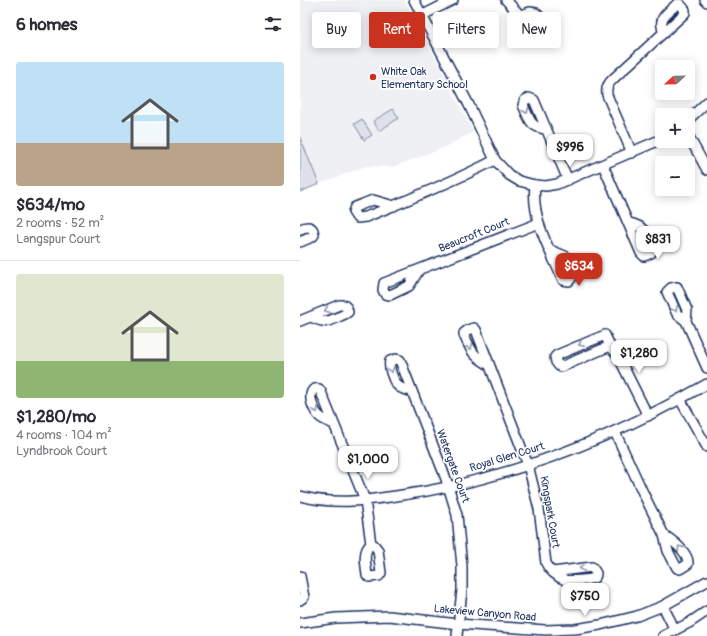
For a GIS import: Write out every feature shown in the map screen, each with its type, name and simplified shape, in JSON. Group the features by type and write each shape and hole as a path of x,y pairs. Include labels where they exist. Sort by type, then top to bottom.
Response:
{"street":[{"path":"414,0 421,12"},
{"path":"425,14 453,0"},
{"path":"506,0 517,12"},
{"path":"425,19 495,160 509,174 519,181 546,186 568,180 655,142"},
{"path":"632,152 607,95 606,89 608,84 613,79 664,32"},
{"path":"695,113 707,102"},
{"path":"546,128 568,180"},
{"path":"695,148 707,170"},
{"path":"394,206 457,180 495,160"},
{"path":"604,165 628,222"},
{"path":"535,185 534,201 539,223 550,250"},
{"name":"Beaucroft Court","path":"419,270 539,223"},
{"path":"300,229 307,226 310,227 314,231 314,235 300,242"},
{"path":"300,321 311,317"},
{"path":"686,321 707,368"},
{"path":"610,346 561,367 556,362 555,357 557,355 605,334 610,346 617,354 648,416"},
{"name":"Kingspark Court","path":"489,365 528,465 539,509 546,563 548,568 553,572"},
{"name":"Royal Glen Court","path":"300,496 330,502 365,500 410,494 449,486 528,465 615,432 707,384"},
{"name":"Watergate Court","path":"412,391 449,486 457,516 461,546 462,590 457,636"},
{"path":"680,399 707,447"},
{"path":"334,424 365,500 371,544"},
{"path":"615,432 664,535"},
{"path":"300,576 304,597 300,600"},
{"name":"Lakeview Canyon Road","path":"300,623 342,618 389,616 458,624 545,630 575,629 622,620 663,606 707,581"},
{"path":"663,606 675,630"},
{"path":"663,636 689,623 707,611"}],"shaded area":[{"name":"White Oak Elementary School","path":"300,0 404,0 411,12 369,12 369,48 425,48 425,37 473,132 441,149 393,167 366,166 319,184 300,137"},
{"path":"393,109 399,118 379,131 373,121"},
{"path":"362,119 372,135 364,140 354,124"},
{"path":"300,137 319,184 300,192"}],"place":[{"name":"White Oak Elementary School","path":"373,77"}]}
